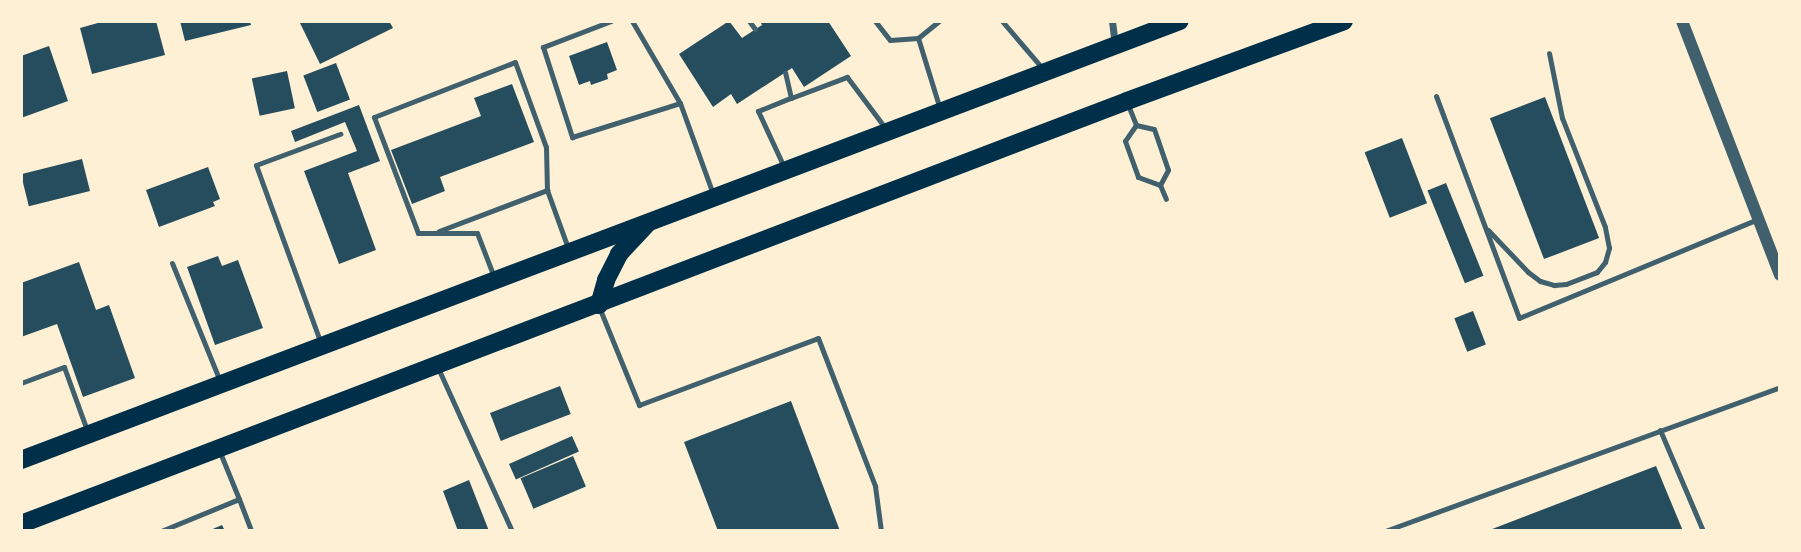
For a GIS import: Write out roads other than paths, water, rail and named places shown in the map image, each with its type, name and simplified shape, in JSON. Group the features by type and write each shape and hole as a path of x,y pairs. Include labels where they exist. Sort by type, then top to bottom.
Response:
{"main road":[{"path":"21,460 1180,21"},
{"path":"33,524 218,449 1127,101 1344,21"},
{"path":"598,305 619,254 650,222"}],"street":[{"path":"1112,21 1115,45"},
{"path":"1682,21 1780,275"}],"lane":[{"path":"611,21 543,47 572,137 680,103"},
{"path":"632,21 680,103 714,197"},
{"path":"749,21 755,29"},
{"path":"875,21 890,40 918,38 939,21"},
{"path":"1002,21 1045,72"},
{"path":"918,38 941,111"},
{"path":"1485,228 1540,281 1566,285 1597,272 1605,262 1609,247 1605,227 1562,118 1549,53"},
{"path":"495,280 477,233 418,233 374,117 515,62 546,147 547,190 569,252"},
{"path":"785,73 791,98"},
{"path":"785,170 758,111 847,77 887,132"},
{"path":"1436,96 1519,318 1758,219"},
{"path":"1127,101 1136,125"},
{"path":"1136,125 1154,129 1168,170 1160,185"},
{"path":"1136,125 1125,141 1134,165 1139,177 1160,185 1166,199"},
{"path":"322,345 256,165 340,134"},
{"path":"433,233 547,190"},
{"path":"172,263 221,384"},
{"path":"598,305 639,405 818,338 875,486 881,531"},
{"path":"437,366 512,531"},
{"path":"21,383 64,367 88,434"},
{"path":"1385,531 1780,387"},
{"path":"1660,430 1703,531"},
{"path":"218,449 251,531"},
{"path":"161,531 239,499"}]}
